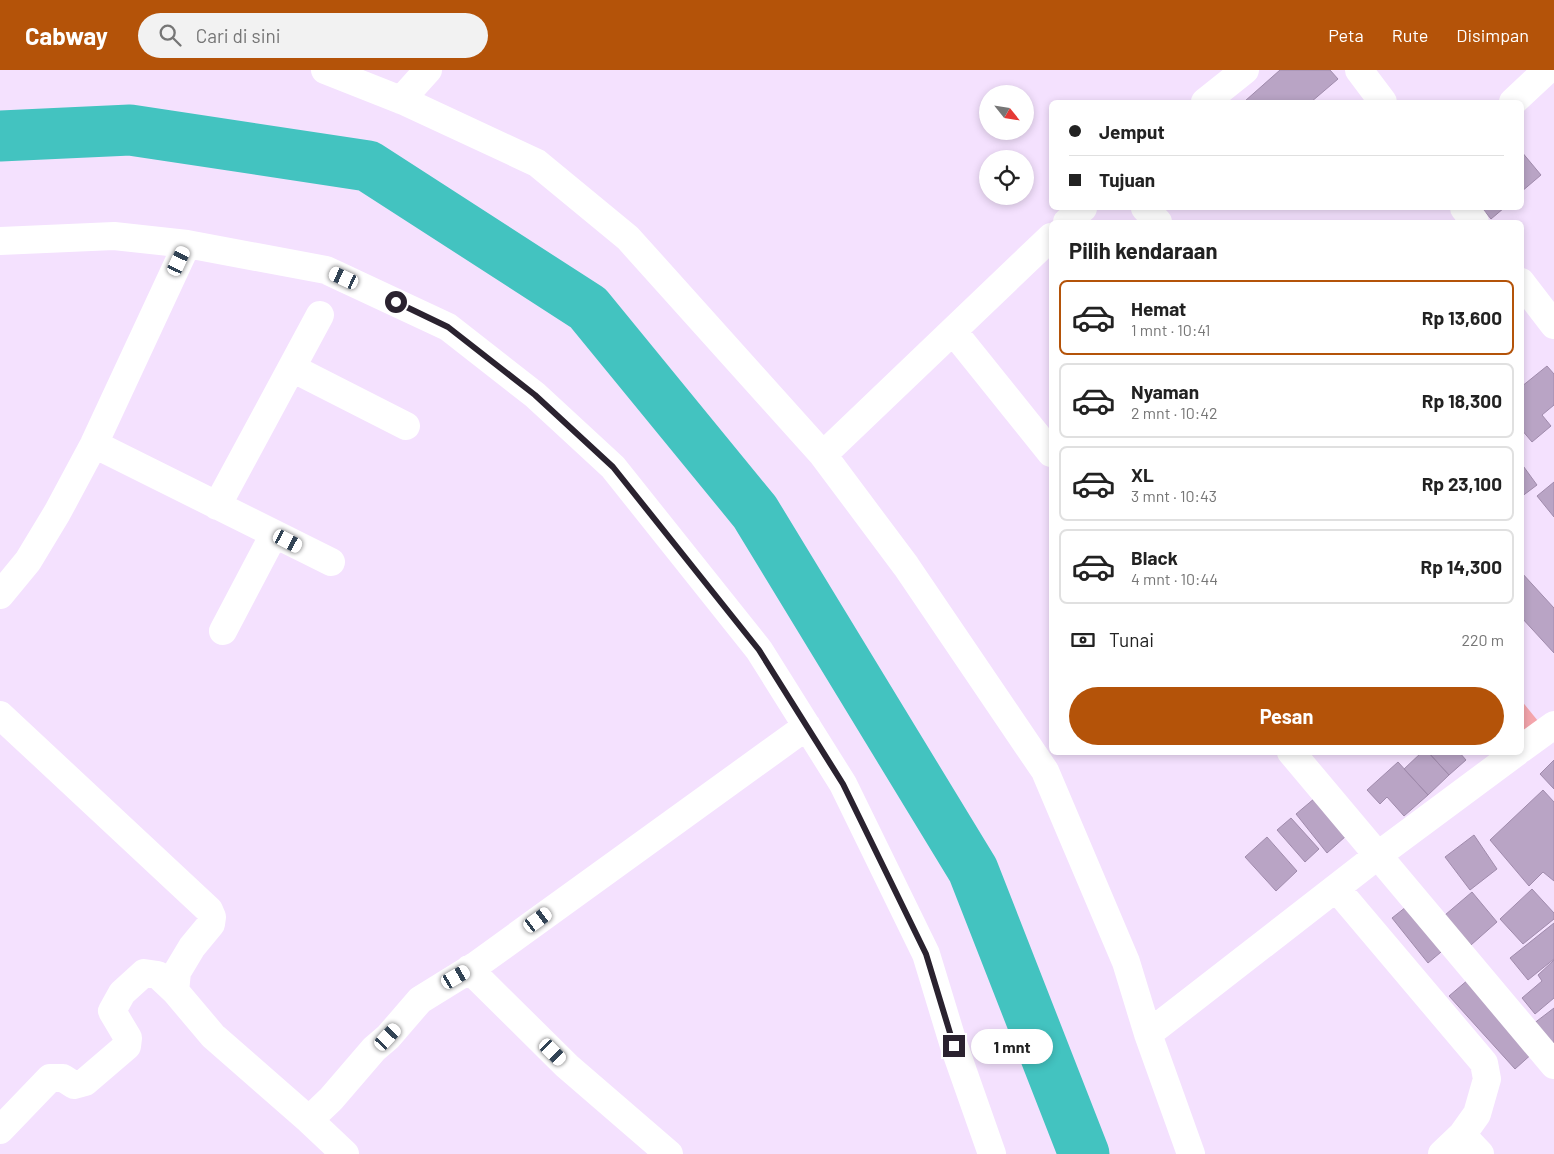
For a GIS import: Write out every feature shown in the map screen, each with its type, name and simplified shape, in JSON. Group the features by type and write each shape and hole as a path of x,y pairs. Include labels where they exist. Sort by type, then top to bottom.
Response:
{"street":[{"path":"325,70 400,100 538,163 628,238 823,455 906,566 1045,771 1126,962 1148,1034 1191,1154"},
{"path":"400,100 428,70"},
{"path":"1208,100 1245,70"},
{"path":"1358,70 1381,100"},
{"path":"1515,100 1547,70"},
{"path":"1069,220 1081,210"},
{"path":"1147,210 1156,220"},
{"path":"1466,210 1473,220"},
{"path":"0,242 114,236 187,244 326,270 448,327 535,395 613,467 759,650 843,784 926,954 954,1046 992,1154"},
{"path":"823,455 1049,240"},
{"path":"0,595 28,561 94,444 187,244"},
{"path":"1524,286 1554,325"},
{"path":"217,506 320,315"},
{"path":"953,331 1049,451"},
{"path":"292,368 406,426"},
{"path":"94,444 331,562"},
{"path":"223,631 274,534"},
{"path":"0,715 209,910 212,917 211,924 192,947 177,972 175,991"},
{"path":"1524,747 1554,725"},
{"path":"309,1120 331,1100 374,1049 388,1037 420,1000 470,969 807,726"},
{"path":"1293,755 1554,1065"},
{"path":"1148,1034 1377,856 1513,755"},
{"path":"1336,888 1484,1063 1487,1079 1471,1145 1442,1154"},
{"path":"470,969 566,1066 669,1154"},
{"path":"0,1130 50,1078 63,1078 74,1085 85,1082 127,1046 128,1038 112,1011 122,993 144,973 158,975 175,991 214,1036 309,1120 344,1154"}],"shaded area":[{"path":"1524,704 1538,721 1524,733"}],"building":[{"path":"1280,70 1330,70 1338,79 1313,100 1246,100"},
{"path":"1524,155 1541,175 1524,189"},
{"path":"1484,210 1502,210 1491,219"},
{"path":"1547,366 1554,374 1554,405 1542,415 1551,426 1532,442 1524,433 1524,385"},
{"path":"1524,467 1537,485 1524,495"},
{"path":"1554,482 1554,517 1537,496"},
{"path":"1524,575 1554,608 1554,653 1524,620"},
{"path":"1419,755 1431,755 1449,775 1428,795 1404,769"},
{"path":"1431,755 1462,755 1466,760 1449,775"},
{"path":"1554,760 1554,789 1540,774"},
{"path":"1398,762 1428,795 1404,816 1387,797 1380,804 1367,790"},
{"path":"1543,790 1554,802 1554,881 1543,872 1529,886 1490,840"},
{"path":"1315,798 1346,836 1327,853 1296,814"},
{"path":"1291,818 1319,849 1305,862 1277,830"},
{"path":"1474,835 1497,869 1470,890 1445,857"},
{"path":"1267,837 1297,871 1276,891 1245,857"},
{"path":"1532,889 1554,913 1554,919 1523,944 1500,919"},
{"path":"1472,892 1497,922 1471,945 1445,915"},
{"path":"1411,903 1447,947 1428,963 1392,918"},
{"path":"1554,923 1554,959 1528,980 1510,958"},
{"path":"1554,960 1554,998 1535,1014 1522,998 1542,981 1538,975"},
{"path":"1469,979 1534,1052 1515,1069 1449,996"},
{"path":"1554,1008 1554,1043 1549,1046 1533,1024"}],"waterway":[{"path":"0,136 130,130 368,166 588,308 755,512 973,870 1084,1154"}],"route":[{"path":"396,302 448,327 535,395 613,467 759,650 843,784 926,954 954,1046"}]}
